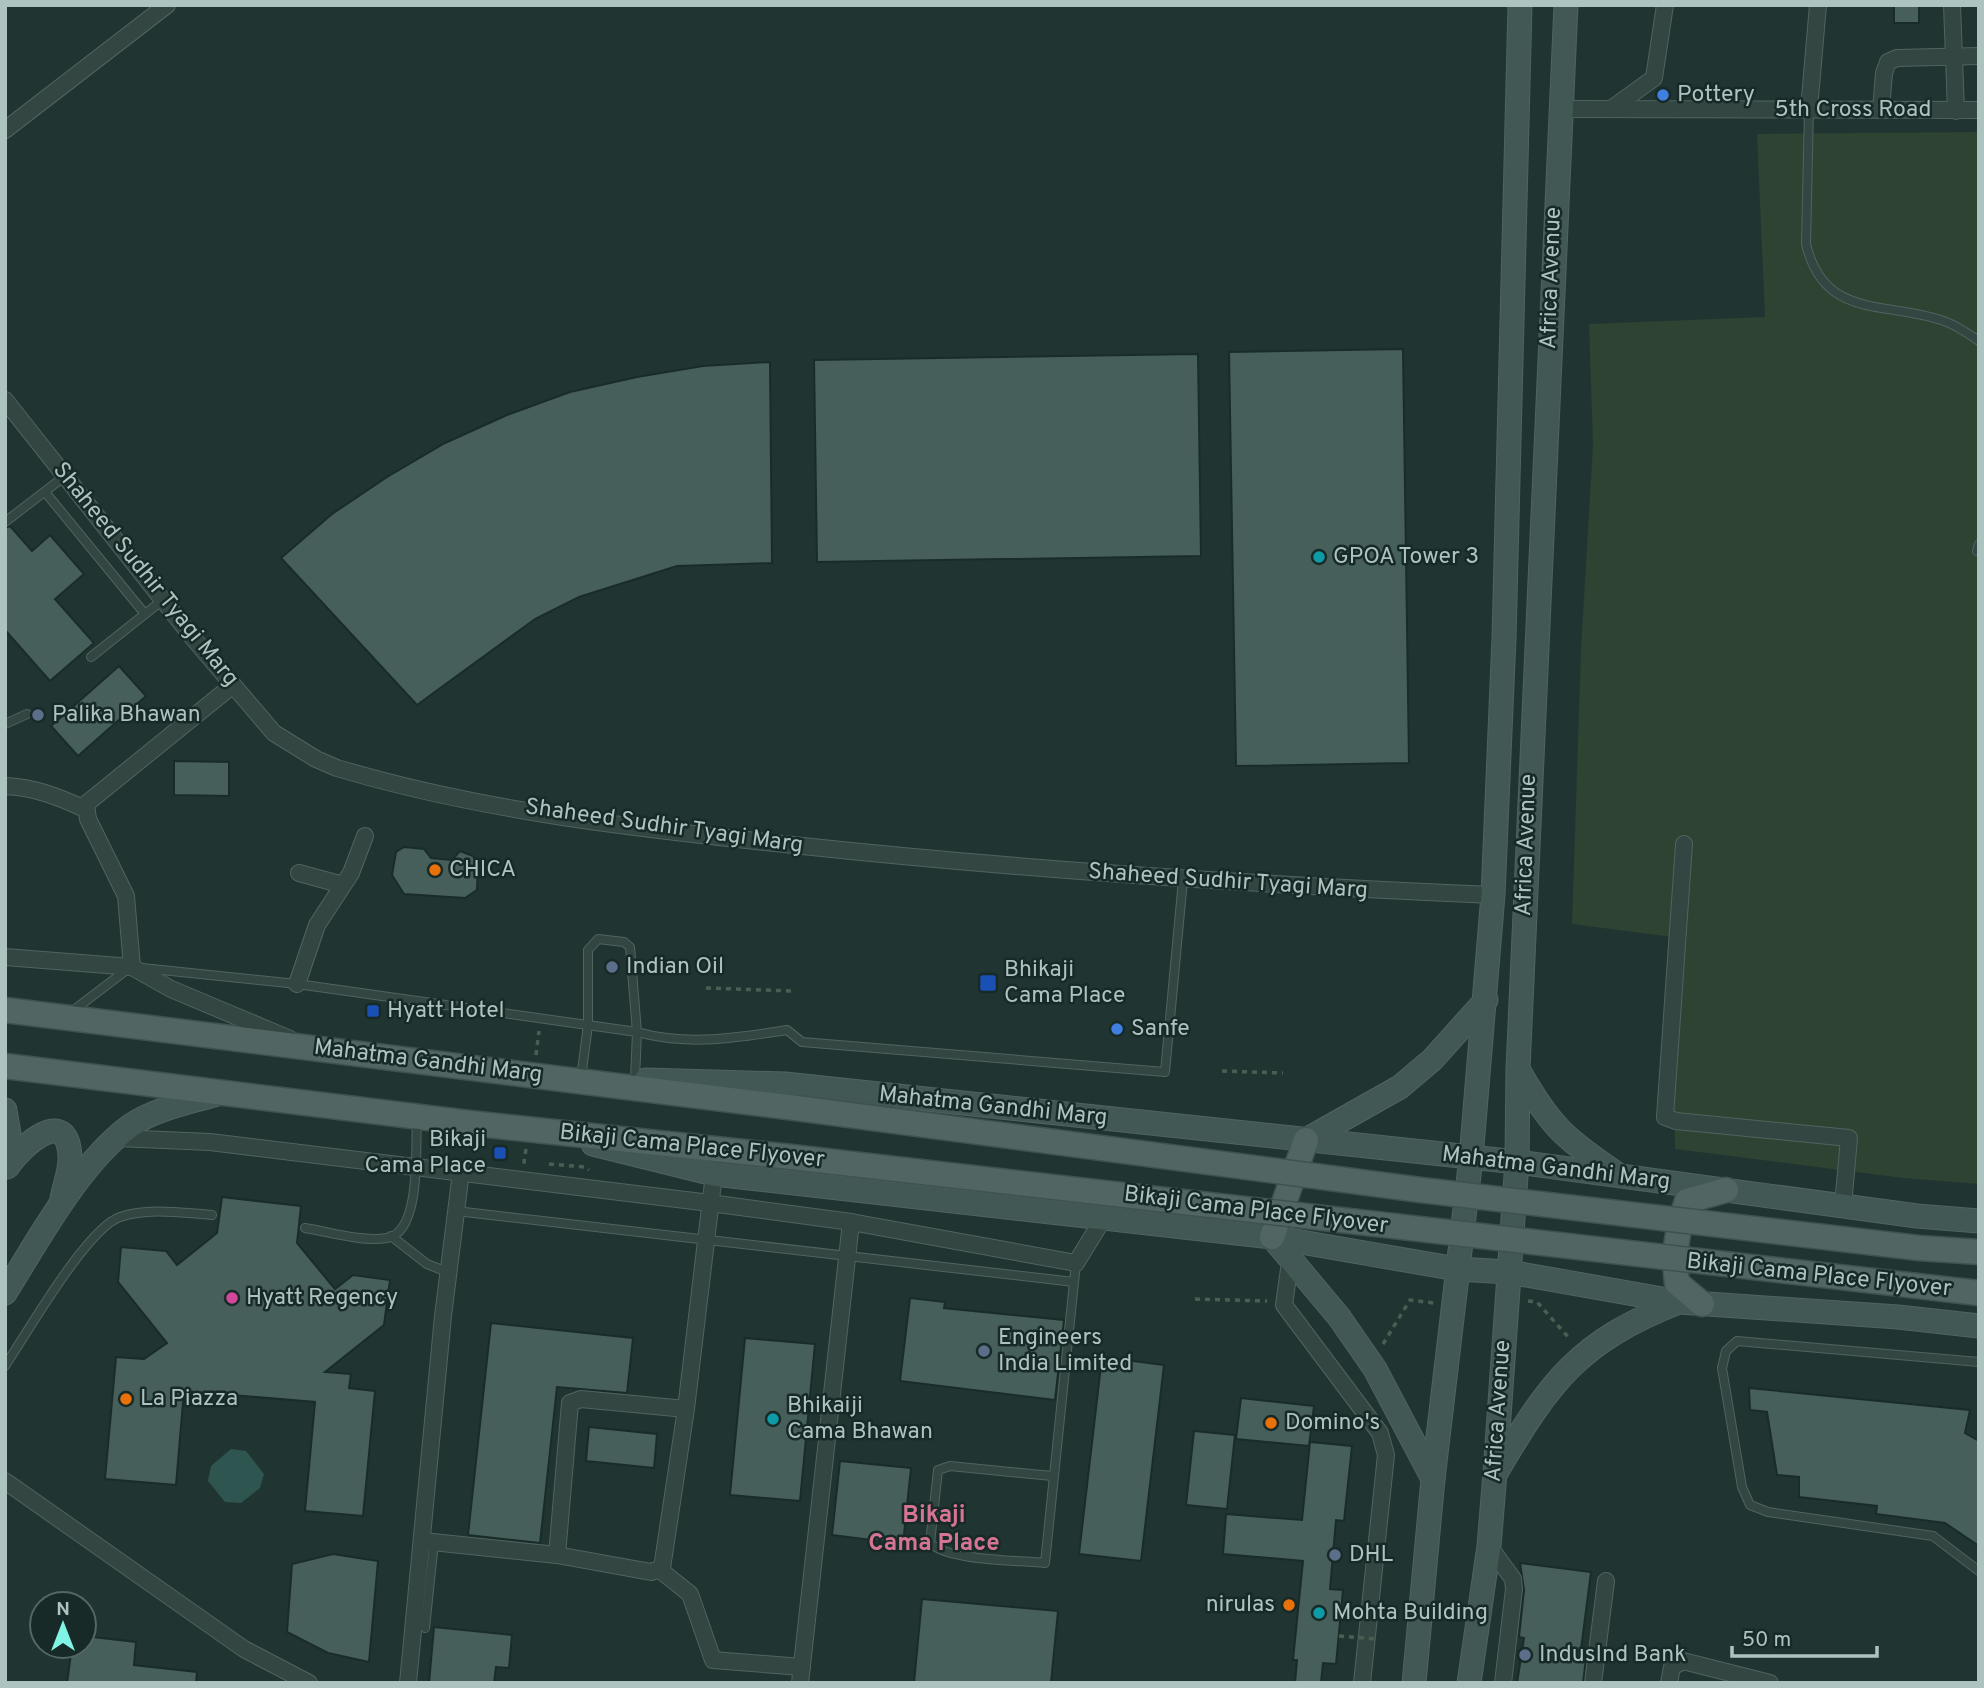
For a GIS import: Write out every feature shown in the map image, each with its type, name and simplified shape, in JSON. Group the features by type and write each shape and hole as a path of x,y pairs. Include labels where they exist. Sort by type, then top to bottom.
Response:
{"main road":[{"name":"Africa Avenue","path":"1457,1269 1471,1158 1493,895 1504,638 1520,5"},
{"name":"Africa Avenue","path":"1469,1683 1489,1546 1517,1162 1518,1069 1559,109 1566,5"},
{"path":"1272,1237 1306,1140 1400,1087 1432,1060 1486,1000"},
{"name":"Mahatma Gandhi Marg","path":"5,1010 312,1048 536,1070 580,1078 785,1084 1517,1162 1843,1206 1979,1221"},
{"path":"5,1066 533,1129 714,1174 1272,1237 1457,1269 1509,1272 1690,1303 1898,1317 1979,1326"},
{"path":"1518,1069 1541,1111 1556,1129 1620,1176"},
{"name":"Bikaji Cama Place Flyover","path":"536,1070 796,1108 1421,1190 1919,1248 1979,1252"},
{"path":"5,1293 61,1203 117,1138 132,1125 162,1110 221,1093"},
{"path":"5,1110 9,1134 6,1171"},
{"name":"Bikaji Cama Place Flyover","path":"533,1129 1979,1293"},
{"path":"6,1171 22,1146 40,1133 59,1133 68,1141 71,1158 61,1203"},
{"path":"1690,1303 1676,1283 1673,1251 1678,1226 1687,1201 1726,1190"},
{"path":"1272,1237 1290,1262 1339,1317 1375,1369 1433,1479"},
{"path":"1414,1683 1433,1479 1457,1269"},
{"path":"1495,1473 1551,1385 1583,1354 1631,1321 1690,1303"}],"street":[{"path":"5,130 167,5"},
{"path":"1611,109 1654,78 1665,5"},
{"path":"1809,109 1818,5"},
{"path":"1952,5 1956,110"},
{"path":"1881,110 1884,73 1888,62 1897,58 1979,57"},
{"name":"5th Cross Road","path":"1559,109 1979,110"},
{"name":"Shaheed Sudhir Tyagi Marg","path":"5,400 163,600 274,733 316,759 358,774 481,802 743,839 982,865 1183,880 1493,895"},
{"path":"85,809 88,799 233,685"},
{"path":"5,786 23,787 58,796 85,809 126,897 132,967"},
{"path":"297,984 317,925 343,885 365,836"},
{"path":"1684,844 1665,1117 1676,1121 1849,1138 1843,1206"},
{"path":"299,873 343,885"},
{"path":"5,957 132,967 171,989 312,1048"},
{"path":"117,1138 210,1142 710,1203 851,1222 1076,1263 1103,1219"},
{"path":"408,1683 429,1541 447,1272 461,1172"},
{"path":"429,1541 556,1555 650,1572 660,1570 663,1565 686,1409 714,1174"},
{"path":"660,1570 690,1594 713,1660 801,1675 851,1222"},
{"path":"1290,1262 1284,1306 1380,1433 1386,1455 1362,1683"},
{"path":"556,1555 570,1404 581,1399 686,1409"},
{"path":"5,1480 244,1649 309,1683"},
{"path":"1489,1546 1513,1580 1514,1589 1503,1683"},
{"path":"1592,1683 1606,1581"},
{"path":"1669,1683 1672,1667 1683,1661 1770,1683"}],"lane":[{"path":"1809,109 1807,244 1811,263 1820,279 1844,299 1939,319 1979,341"},
{"path":"6,519 65,476"},
{"path":"45,492 145,614"},
{"path":"91,657 163,600"},
{"path":"5,724 27,714"},
{"path":"65,1017 132,967 297,984 637,1032 664,1040 724,1040 787,1030 802,1042 1165,1072 1183,880"},
{"path":"580,1078 588,1025 588,950 598,939 624,942 632,951 637,1032 635,1079"},
{"path":"305,1228 363,1237 391,1237 406,1226 410,1219 417,1116"},
{"path":"456,1211 1074,1282"},
{"path":"5,1366 88,1243 106,1224 117,1218 146,1213 212,1215"},
{"path":"391,1237 427,1264 447,1272"},
{"path":"1052,1476 950,1466 938,1470 930,1543 936,1549 967,1555 1045,1563 1076,1263"},
{"path":"1979,1362 1737,1341 1726,1351 1722,1368 1742,1487 1750,1505 1768,1512 1933,1536 1979,1570"},
{"path":"425,1628 429,1541"}],"path":[{"path":"706,988 792,991"},
{"path":"536,1070 539,1029 551,1031"},
{"path":"1222,1070 1283,1073"},
{"path":"1195,1299 1269,1301"},
{"path":"1507,1299 1537,1301 1583,1354"},
{"path":"1339,1636 1376,1639"}],"green space":[{"path":"1979,132 1979,1184 1903,1178 1675,1149 1672,937 1572,924 1581,649 1593,445 1589,324 1765,317 1757,134"}],"water":[{"path":"231,1449 246,1451 264,1474 260,1488 241,1503 225,1502 208,1481 211,1466"}],"building":[{"path":"1894,5 1919,5 1919,23 1894,23"},
{"name":"GPOA Tower 3","path":"1403,349 1409,763 1236,766 1229,352"},
{"path":"1198,354 1201,556 817,562 814,360"},
{"path":"770,362 772,563 677,566 579,597 535,619 417,705 281,558 332,514 387,477 445,443 507,415 570,392 637,377 703,366"},
{"path":"10,526 32,551 50,535 84,574 55,599 94,643 50,681 5,630 5,528"},
{"path":"119,666 146,696 78,756 51,726"},
{"path":"174,761 229,762 229,796 174,795"},
{"name":"CHICA","path":"404,847 424,849 431,858 452,860 460,851 473,856 478,865 477,890 465,898 404,894 392,875 396,852"},
{"path":"222,1197 301,1206 297,1243 335,1289 353,1275 390,1280 384,1325 325,1372 351,1374 349,1388 375,1391 363,1516 305,1511 315,1402 184,1391 176,1485 105,1479 116,1357 144,1359 167,1343 118,1282 121,1247 166,1251 177,1265 217,1233"},
{"name":"Engineers India Limited","path":"910,1298 945,1302 944,1308 1064,1320 1055,1400 900,1381"},
{"path":"491,1323 633,1338 627,1393 557,1387 540,1543 468,1535"},
{"name":"Bhikaiji Cama Bhawan","path":"745,1338 815,1344 800,1501 730,1495"},
{"path":"1102,1357 1164,1365 1141,1561 1079,1554"},
{"path":"1749,1388 1970,1410 1965,1433 1979,1441 1979,1546 1945,1523 1876,1514 1877,1506 1799,1497 1799,1477 1777,1475 1767,1412 1750,1410"},
{"path":"1241,1398 1314,1406 1309,1446 1236,1439"},
{"path":"589,1427 657,1434 654,1468 586,1461"},
{"path":"1194,1431 1235,1435 1227,1509 1186,1505"},
{"path":"1310,1442 1352,1446 1344,1521 1336,1520 1330,1589 1343,1590 1336,1664 1323,1663 1321,1683 1295,1683 1297,1660 1293,1660 1303,1561 1223,1554 1226,1514 1302,1520"},
{"path":"840,1461 911,1468 903,1544 832,1535"},
{"path":"333,1554 378,1561 369,1662 328,1653 287,1632 292,1564"},
{"path":"1520,1563 1591,1572 1580,1657 1586,1658 1583,1683 1517,1683 1524,1638 1519,1637 1524,1590"},
{"path":"922,1599 1058,1611 1051,1683 914,1683"},
{"path":"434,1627 512,1635 509,1668 496,1667 494,1683 429,1683"},
{"path":"98,1638 136,1642 134,1665 197,1672 196,1683 67,1683 70,1660 98,1660"}],"place":[{"name":"Pottery","path":"1663,95"},
{"name":"GPOA Tower 3","path":"1319,557"},
{"name":"Palika Bhawan","path":"38,715"},
{"name":"CHICA","path":"435,870"},
{"name":"Indian Oil","path":"612,967"},
{"name":"Bhikaji Cama Place","path":"988,983"},
{"name":"Hyatt Hotel","path":"373,1011"},
{"name":"Sanfe","path":"1117,1029"},
{"name":"Bikaji Cama Place","path":"500,1153"},
{"name":"Hyatt Regency","path":"232,1298"},
{"name":"Engineers India Limited","path":"984,1351"},
{"name":"La Piazza","path":"126,1399"},
{"name":"Bhikaiji Cama Bhawan","path":"773,1419"},
{"name":"Domino's","path":"1271,1423"},
{"name":"DHL","path":"1335,1555"},
{"name":"nirulas","path":"1289,1605"},
{"name":"Mohta Building","path":"1319,1613"},
{"name":"IndusInd Bank","path":"1525,1655"}],"district":[{"name":"Bikaji Cama Place","path":"934,1530"}]}
